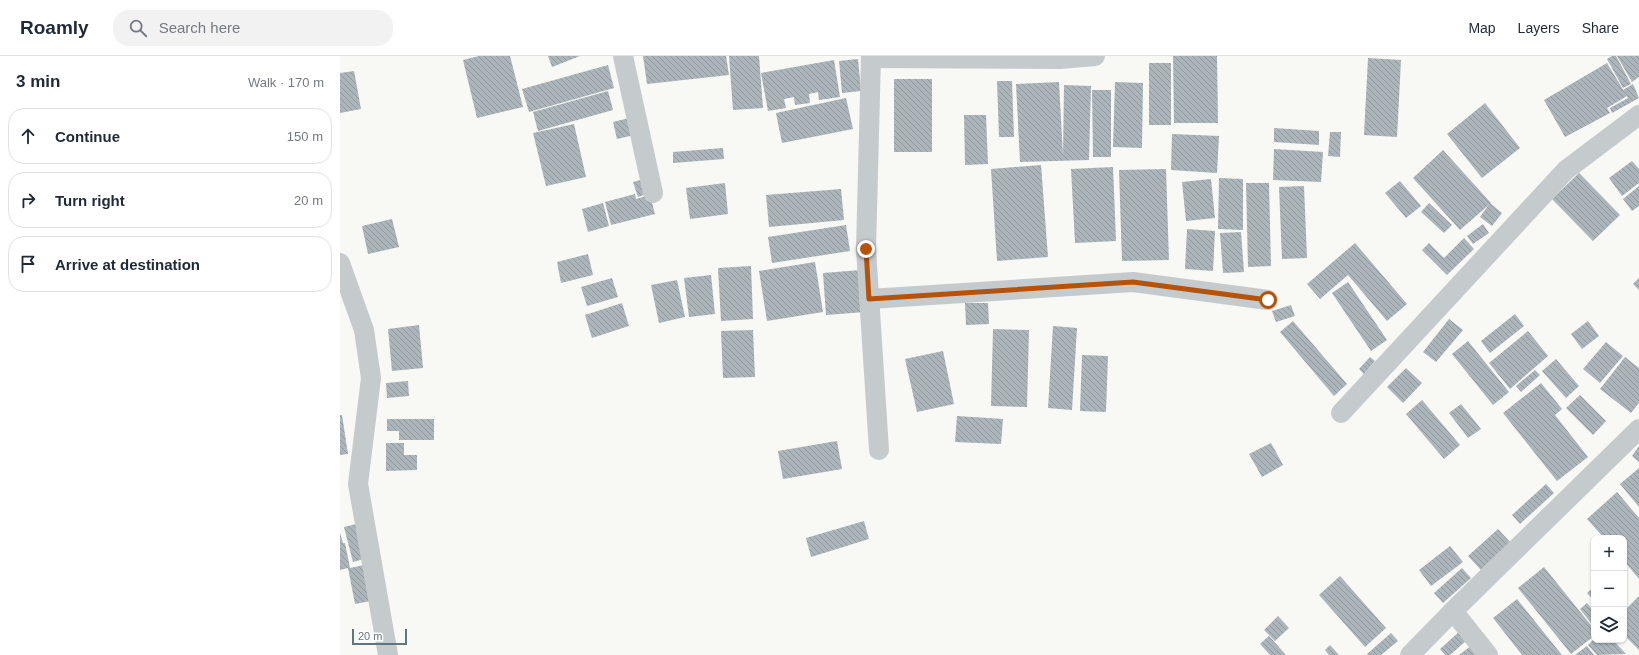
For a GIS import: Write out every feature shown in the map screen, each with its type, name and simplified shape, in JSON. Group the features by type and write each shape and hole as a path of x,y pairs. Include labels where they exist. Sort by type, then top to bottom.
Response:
{"street":[{"path":"623,56 653,193"},
{"path":"879,450 866,249 871,57 1060,59 1095,56"},
{"path":"1341,413 1566,170 1639,115"},
{"path":"340,263 364,330 371,378 358,484 388,655"},
{"path":"869,299 1133,282 1268,300"},
{"path":"1410,655 1453,610 1639,429"},
{"path":"1453,610 1488,655"}],"building":[{"path":"479,56 510,56 523,107 477,118 463,60"},
{"path":"548,56 580,56 552,67"},
{"path":"643,56 726,56 729,75 647,84"},
{"path":"729,56 759,56 763,108 733,110"},
{"path":"1173,56 1217,56 1218,123 1174,123"},
{"path":"1612,56 1616,56 1631,84 1623,88 1607,59"},
{"path":"1617,56 1639,56 1639,77 1632,82"},
{"path":"1368,58 1401,60 1397,137 1364,135"},
{"path":"858,59 861,91 842,93 839,61"},
{"path":"834,60 840,97 819,100 818,92 809,94 810,103 795,105 794,97 784,99 786,108 768,111 761,73"},
{"path":"1149,63 1171,63 1171,125 1149,125"},
{"path":"1607,63 1627,96 1607,108 1610,113 1565,137 1544,100"},
{"path":"608,65 614,88 529,112 522,89"},
{"path":"354,71 361,109 340,113 340,73"},
{"path":"894,79 932,79 932,152 894,152"},
{"path":"997,81 1012,81 1014,137 999,137"},
{"path":"1059,82 1063,156 1064,85 1091,86 1089,160 1020,162 1016,84"},
{"path":"1115,82 1143,83 1142,148 1113,147"},
{"path":"1633,84 1639,98 1612,113 1610,108 1628,98 1623,90"},
{"path":"1092,90 1111,90 1111,157 1093,157"},
{"path":"608,91 613,110 538,131 533,112"},
{"path":"846,98 853,129 782,143 776,113"},
{"path":"1485,103 1520,148 1482,178 1447,134"},
{"path":"964,115 986,115 988,164 965,165"},
{"path":"629,118 634,135 617,139 613,122"},
{"path":"574,124 586,177 546,186 533,133"},
{"path":"1274,128 1319,131 1319,145 1274,142"},
{"path":"1330,132 1341,132 1340,157 1328,156"},
{"path":"1172,134 1219,136 1217,173 1171,170"},
{"path":"723,148 724,159 673,163 673,152"},
{"path":"1274,149 1323,152 1321,182 1273,180"},
{"path":"1443,150 1491,203 1460,230 1413,178"},
{"path":"1632,161 1639,169 1639,183 1622,196 1609,178"},
{"path":"1041,165 1048,257 997,261 991,169"},
{"path":"1113,167 1116,241 1075,243 1071,169"},
{"path":"1166,169 1169,260 1122,261 1119,170"},
{"path":"1579,173 1620,215 1593,241 1552,199"},
{"path":"1219,178 1243,179 1243,230 1218,229"},
{"path":"644,179 649,193 638,197 633,182"},
{"path":"1211,179 1215,218 1186,221 1182,182"},
{"path":"1400,181 1421,206 1406,218 1385,193"},
{"path":"725,183 728,214 690,219 686,188"},
{"path":"1246,183 1269,183 1271,266 1248,267"},
{"path":"1304,186 1307,258 1282,259 1279,187"},
{"path":"1639,186 1639,206 1632,211 1623,199"},
{"path":"841,189 844,220 769,227 766,195"},
{"path":"635,194 636,199 650,195 655,214 611,225 605,202"},
{"path":"603,203 609,226 588,232 582,209"},
{"path":"1429,203 1452,225 1444,233 1421,212"},
{"path":"1490,203 1502,213 1492,226 1480,217"},
{"path":"392,219 399,247 368,254 362,226"},
{"path":"1483,224 1489,233 1473,244 1467,236"},
{"path":"846,225 850,251 772,263 768,237"},
{"path":"1187,229 1215,231 1213,271 1185,269"},
{"path":"1241,232 1244,272 1223,273 1220,233"},
{"path":"1464,238 1474,249 1447,275 1422,250 1429,243 1444,258"},
{"path":"1355,243 1407,304 1387,321 1348,275 1320,299 1307,284"},
{"path":"588,254 593,275 561,283 557,262"},
{"path":"815,262 823,312 767,321 759,271"},
{"path":"751,266 753,319 721,321 718,268"},
{"path":"861,270 865,312 826,315 823,273"},
{"path":"711,275 715,314 689,317 684,278"},
{"path":"612,278 618,297 587,306 581,287"},
{"path":"1639,278 1639,290 1633,284"},
{"path":"677,280 685,317 659,323 651,285"},
{"path":"1348,282 1387,340 1371,351 1332,293"},
{"path":"622,303 629,326 592,338 585,315"},
{"path":"965,303 988,303 989,324 966,325"},
{"path":"1291,305 1295,316 1276,322 1272,311"},
{"path":"1515,314 1524,326 1490,353 1481,341"},
{"path":"1449,319 1463,330 1436,362 1423,352"},
{"path":"1293,321 1347,384 1334,396 1280,332"},
{"path":"1588,321 1599,336 1582,349 1571,334"},
{"path":"419,325 423,368 392,371 388,329"},
{"path":"1053,326 1077,328 1072,410 1048,408"},
{"path":"993,329 1029,330 1027,407 991,406"},
{"path":"753,330 755,377 723,378 721,331"},
{"path":"1528,331 1548,356 1510,389 1489,363"},
{"path":"1468,341 1509,392 1493,405 1452,354"},
{"path":"1606,342 1623,356 1600,383 1583,369"},
{"path":"943,351 954,404 917,412 905,359"},
{"path":"1082,355 1108,356 1106,412 1080,411"},
{"path":"1370,357 1375,361 1364,374 1359,369"},
{"path":"1625,357 1639,368 1639,403 1631,413 1600,389"},
{"path":"1556,359 1579,386 1566,398 1542,371"},
{"path":"1406,368 1422,383 1403,403 1387,387"},
{"path":"1535,370 1540,375 1521,392 1516,386"},
{"path":"408,381 409,396 387,398 386,383"},
{"path":"1541,383 1562,409 1555,415 1588,457 1557,481 1503,413"},
{"path":"1580,395 1606,421 1593,435 1566,408"},
{"path":"1422,400 1460,445 1444,459 1406,414"},
{"path":"1461,404 1481,429 1468,438 1449,413"},
{"path":"340,415 342,415 348,454 340,455"},
{"path":"957,416 1003,419 1001,444 955,442"},
{"path":"387,419 434,419 434,440 399,440 399,431 387,431"},
{"path":"837,441 842,469 783,479 778,451"},
{"path":"386,443 404,443 404,455 417,455 417,470 386,471"},
{"path":"1271,443 1283,465 1262,477 1249,454"},
{"path":"1639,446 1639,462 1632,456"},
{"path":"1639,468 1639,507 1620,484"},
{"path":"1546,484 1554,493 1520,524 1512,515"},
{"path":"1617,492 1639,518 1639,579 1627,565 1627,535 1601,535 1587,519"},
{"path":"864,521 869,539 811,557 806,538"},
{"path":"360,523 368,558 353,562 344,527"},
{"path":"1498,529 1511,543 1481,570 1468,556"},
{"path":"340,533 343,543 345,543 350,568 369,564 376,600 355,604 348,568 340,570"},
{"path":"1450,546 1463,562 1431,586 1419,570"},
{"path":"1544,567 1591,625 1591,638 1571,654 1518,588"},
{"path":"1462,568 1471,578 1443,603 1434,593"},
{"path":"1340,576 1386,628 1365,647 1319,595"},
{"path":"1591,590 1591,598 1587,593"},
{"path":"1639,596 1639,650 1627,638 1627,608"},
{"path":"1517,599 1562,655 1522,655 1493,618"},
{"path":"1587,603 1591,608 1591,623 1580,609"},
{"path":"1278,616 1289,628 1275,641 1264,630"},
{"path":"1460,631 1467,640 1450,655 1445,655 1440,649"},
{"path":"1391,633 1398,641 1381,655 1367,654"},
{"path":"1269,636 1286,655 1270,655 1260,644"},
{"path":"1591,642 1616,643 1626,654 1597,655 1588,645"},
{"path":"1330,645 1339,655 1329,655 1325,650"},
{"path":"1472,645 1479,655 1459,655"},
{"path":"1587,646 1594,655 1575,655"}],"route":[{"path":"866,249 869,299 1133,282 1268,300"}]}
